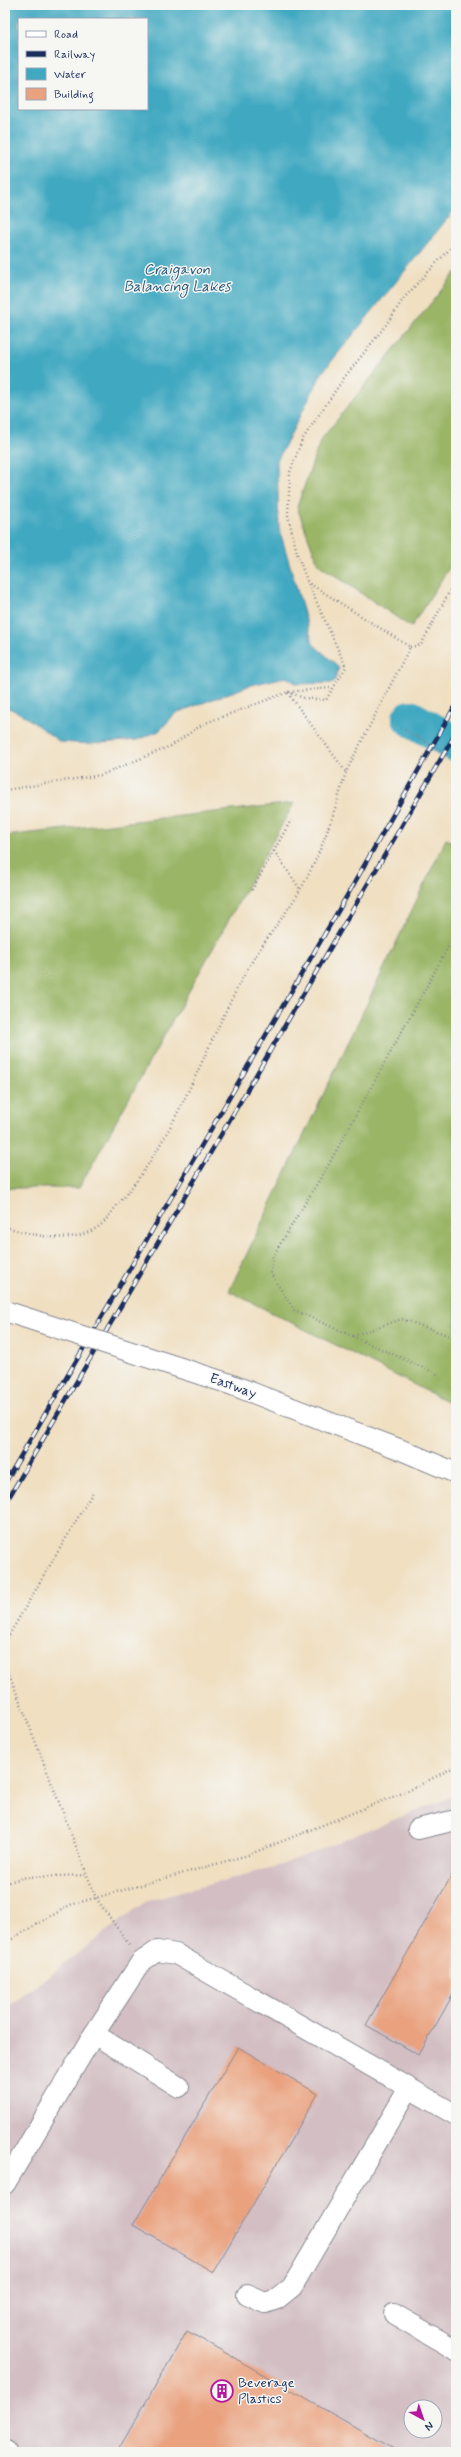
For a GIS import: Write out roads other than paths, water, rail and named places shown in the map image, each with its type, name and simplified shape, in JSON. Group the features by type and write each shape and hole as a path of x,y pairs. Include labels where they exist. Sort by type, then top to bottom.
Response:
{"street":[{"name":"Eastway","path":"7,1312 227,1383 399,1449 456,1473"},
{"path":"418,1829 456,1820"},
{"path":"5,2184 94,2034 141,1962 157,1951 176,1954 456,2115"},
{"path":"94,2034 179,2086"},
{"path":"247,2295 265,2303 277,2299 292,2287 409,2088"},
{"path":"394,2314 456,2350"}],"water":[{"name":"Craigavon Balancing Lakes","path":"5,5 456,5 456,208 322,373 277,461 279,528 313,644 339,667 334,683 297,684 286,677 251,685 176,713 159,731 137,740 90,744 60,742 23,715 5,706"}],"waterway":[{"path":"410,718 456,744"}],"railway":[{"path":"5,1483 348,894 456,704"},
{"path":"5,1504 456,733"}],"place":[{"name":"Beverage Plastics","path":"222,2391"}]}
